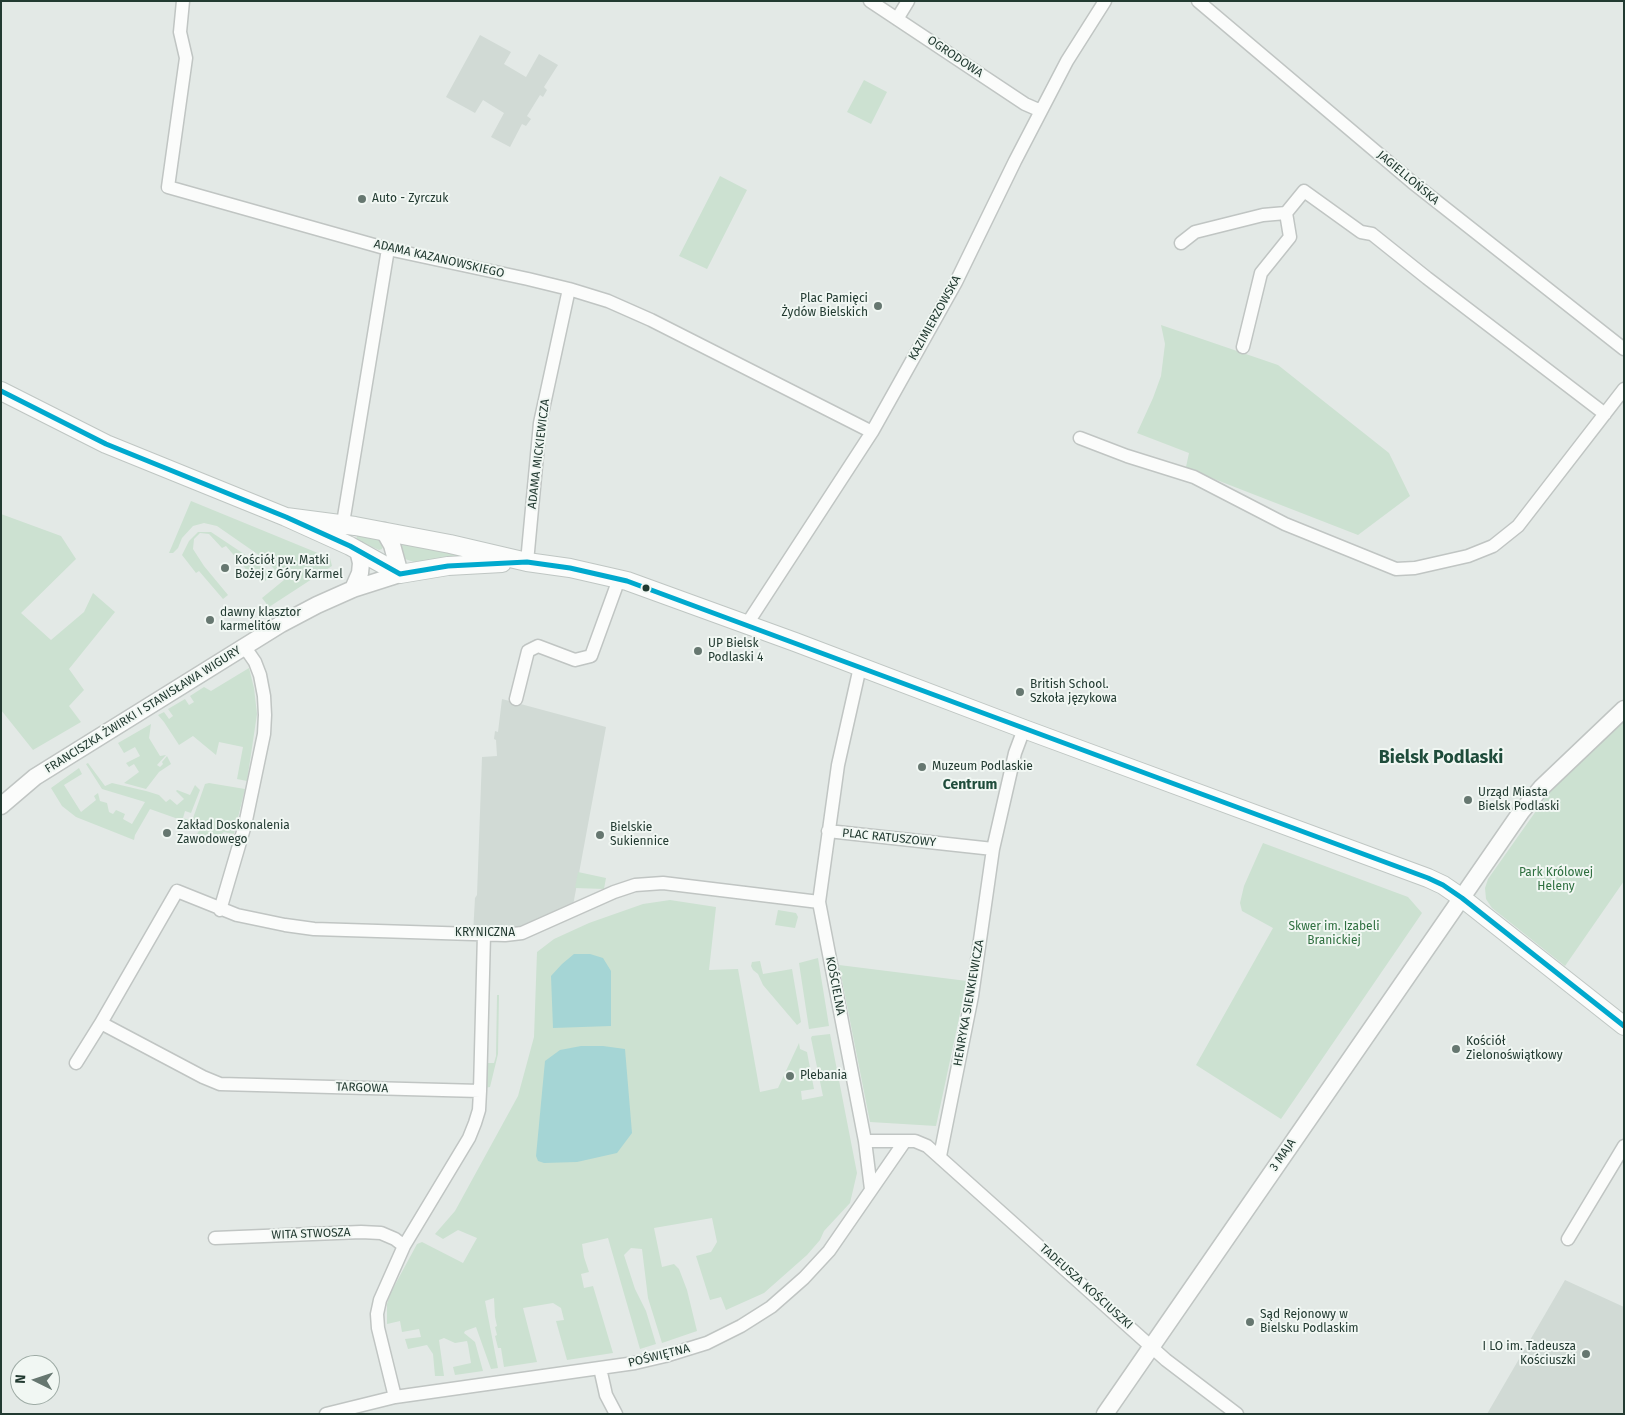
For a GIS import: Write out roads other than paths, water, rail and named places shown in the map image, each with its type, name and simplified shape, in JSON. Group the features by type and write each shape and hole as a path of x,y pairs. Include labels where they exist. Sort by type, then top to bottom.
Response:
{"main road":[{"path":"1,391 106,444 286,517 358,550 400,574 448,566 527,562"},
{"path":"286,517 343,523 527,562 570,568 619,579 747,624 1024,729 1428,878 1462,898 1624,1026"}],"street":[{"name":"ADAMA KAZANOWSKIEGO","path":"183,1 180,32 186,58 168,187 388,249 569,289 608,302 651,320 872,432"},
{"name":"OGRODOWA","path":"870,1 1025,104 1041,111"},
{"path":"897,19 908,1"},
{"name":"KAZIMIERZOWSKA","path":"747,624 872,432 960,273 1067,61 1106,1"},
{"name":"JAGIELLOŃSKA","path":"1198,1 1412,182 1624,349"},
{"path":"1181,242 1195,232 1263,215 1286,213 1304,192 1361,232 1372,234 1605,414"},
{"path":"1243,347 1261,273 1290,237 1286,213"},
{"path":"343,523 388,249"},
{"name":"ADAMA MICKIEWICZA","path":"527,562 540,423 569,289"},
{"path":"1080,438 1127,456 1194,477 1284,524 1388,565 1396,568 1415,568 1468,556 1493,546 1518,526 1624,388"},
{"path":"384,531 392,545 400,574"},
{"path":"353,589 360,573 361,563 358,550"},
{"name":"FRANCISZKA ŻWIRKI I STANISŁAWA WIGURY","path":"1,806 35,777 281,624 353,589 400,574"},
{"path":"516,699 528,652 538,646 575,660 591,656 619,579"},
{"path":"220,910 245,825 264,734 264,696 260,675 255,662 244,646"},
{"name":"PLAC RATUSZOWY","path":"860,667 838,765 828,831 992,849"},
{"name":"3 MAJA","path":"1105,1414 1516,820 1541,788 1624,709"},
{"path":"992,849 1015,753 1024,729"},
{"name":"KOŚCIELNA","path":"828,831 819,902 865,1141 871,1189"},
{"name":"HENRYKA SIENKIEWICZA","path":"940,1156 972,996 992,849"},
{"name":"KRYNICZNA","path":"101,1024 177,891 220,910 256,920 314,929 505,935 522,933 614,892 635,885 663,883 819,902"},
{"path":"395,1397 378,1328 380,1300 404,1246 468,1138 479,1110 484,934"},
{"path":"76,1063 101,1024"},
{"name":"TARGOWA","path":"101,1024 203,1078 220,1084 480,1092"},
{"path":"865,1141 905,1140 922,1142 940,1156"},
{"name":"POŚWIĘTNA","path":"326,1414 395,1397 600,1368 665,1356 707,1343 741,1326 771,1307 804,1278 829,1251 905,1140"},
{"path":"1568,1239 1624,1146"},
{"name":"TADEUSZA KOŚCIUSZKI","path":"940,1156 1166,1360 1237,1414"},
{"name":"WITA STWOSZA","path":"214,1238 361,1232 381,1233 404,1246"},
{"path":"600,1368 606,1395 616,1414"}],"water":[{"path":"574,954 590,954 603,958 611,971 611,1026 553,1028 551,976"},
{"path":"581,1046 625,1049 632,1133 617,1153 577,1162 544,1163 538,1161 536,1156 545,1061 560,1050"}],"place":[{"name":"Auto - Zyrczuk","path":"362,199"},
{"name":"Plac Pamięci Żydów Bielskich","path":"878,306"},
{"name":"Kościół pw. Matki Bożej z Góry Karmel","path":"225,568"},
{"name":"dawny klasztor karmelitów","path":"210,620"},
{"name":"UP Bielsk Podlaski 4","path":"698,651"},
{"name":"British School. Szkoła językowa","path":"1020,692"},
{"name":"Muzeum Podlaskie","path":"922,767"},
{"name":"Urząd Miasta Bielsk Podlaski","path":"1468,800"},
{"name":"Zakład Doskonalenia Zawodowego","path":"167,833"},
{"name":"Bielskie Sukiennice","path":"600,835"},
{"name":"Kościół Zielonoświątkowy","path":"1456,1049"},
{"name":"Plebania","path":"790,1076"},
{"name":"Sąd Rejonowy w Bielsku Podlaskim","path":"1250,1322"},
{"name":"I LO im. Tadeusza Kościuszki","path":"1586,1354"}],"district":[{"name":"Bielsk Podlaski","path":"1441,758"},
{"name":"Centrum","path":"970,785"}],"park label":[{"name":"Park Królowej Heleny","path":"1556,880"},
{"name":"Skwer im. Izabeli Branickiej","path":"1334,934"}]}
